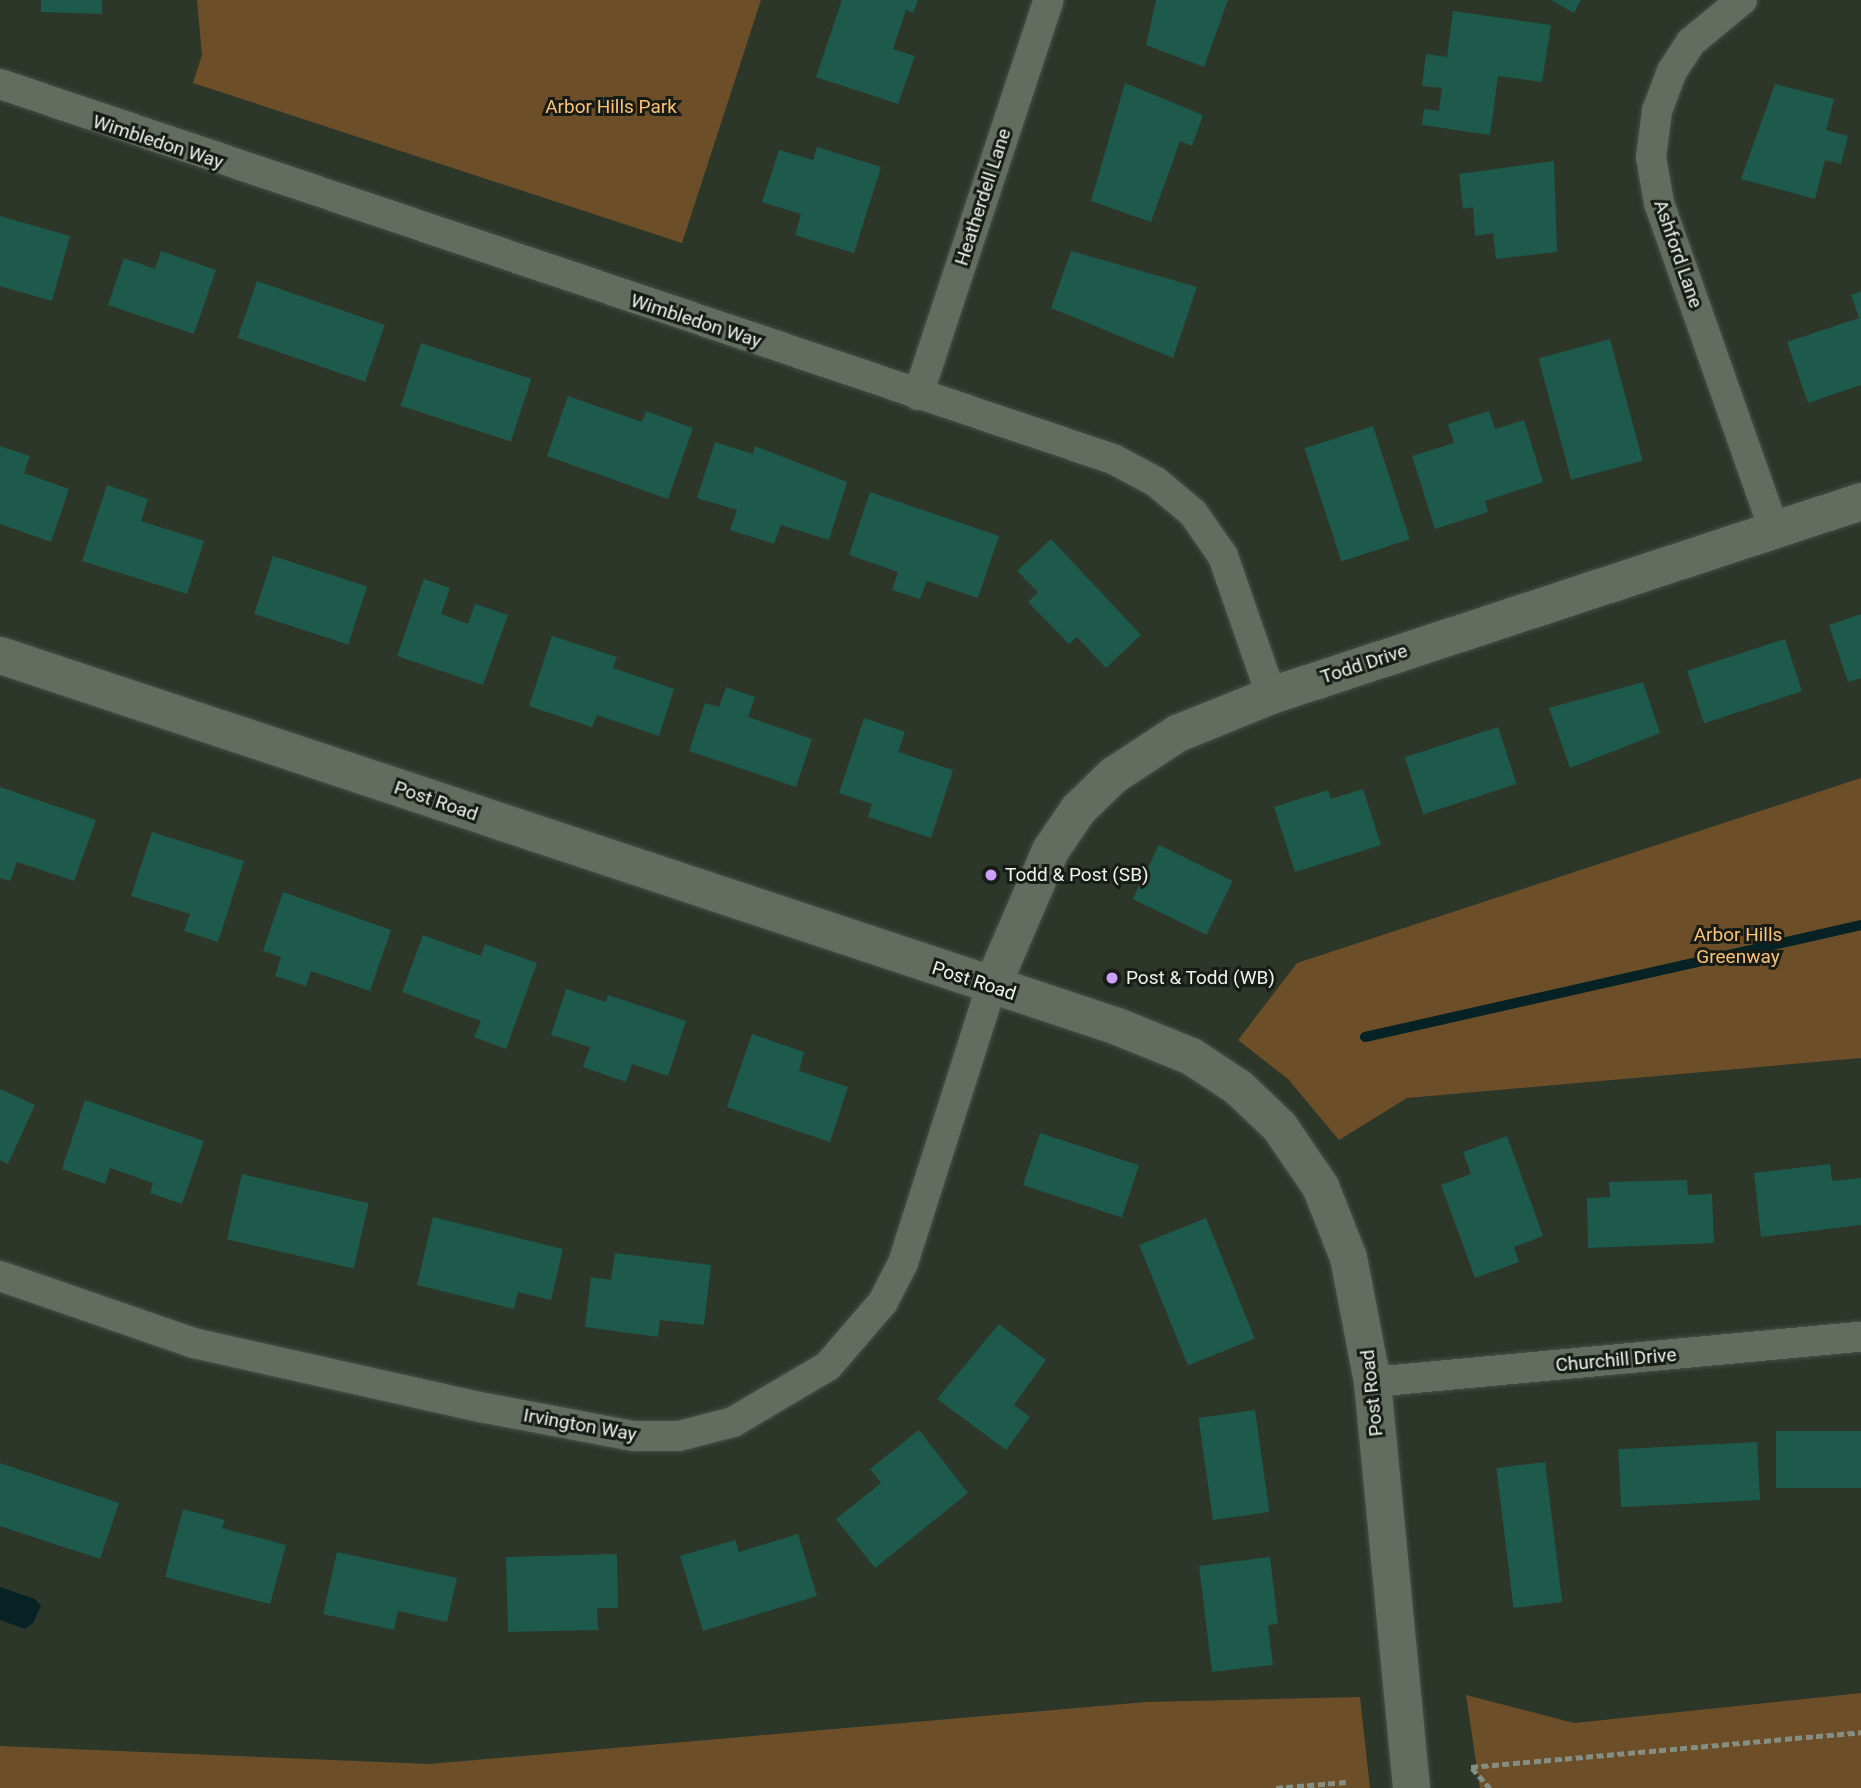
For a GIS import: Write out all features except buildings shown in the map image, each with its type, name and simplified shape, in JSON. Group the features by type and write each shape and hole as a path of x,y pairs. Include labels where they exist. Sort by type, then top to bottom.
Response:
{"street":[{"name":"Heatherdell Lane","path":"918,395 1049,0"},
{"name":"Ashford Lane","path":"1742,0 1691,42 1672,72 1657,111 1651,157 1659,203 1774,529"},
{"name":"Wimbledon Way","path":"0,84 1113,459 1156,482 1193,513 1223,556 1270,695"},
{"name":"Todd Drive","path":"991,987 1050,850 1078,808 1113,775 1177,733 1270,695 1861,501"},
{"name":"Post Road","path":"0,654 1191,1056 1279,1126 1320,1186 1348,1257 1371,1382 1411,1788"},
{"name":"Irvington Way","path":"0,1276 193,1343 480,1407 634,1436 679,1436 733,1422 828,1366 883,1302 903,1263 991,987"},
{"name":"Churchill Drive","path":"1371,1382 1861,1338"}],"path":[{"path":"1490,1788 1471,1767 1861,1732"},
{"path":"1276,1788 1346,1782"}],"green space":[{"name":"Arbor Hills Park","path":"197,0 761,0 682,243 193,83 202,55"},
{"name":"Arbor Hills Greenway","path":"1861,778 1861,1058 1407,1098 1339,1140 1288,1079 1238,1040 1297,963"},
{"path":"1861,1693 1861,1788 1480,1788 1466,1695 1574,1723"},
{"path":"1360,1697 1370,1788 0,1788 0,1746 429,1764 1146,1702"}],"water":[{"path":"0,1587 35,1599 41,1606 33,1623 25,1629 0,1620"}],"waterway":[{"path":"1365,1037 1861,925"}],"place":[{"name":"Todd & Post (SB)","path":"991,875"},
{"name":"Post & Todd (WB)","path":"1112,978"}]}
